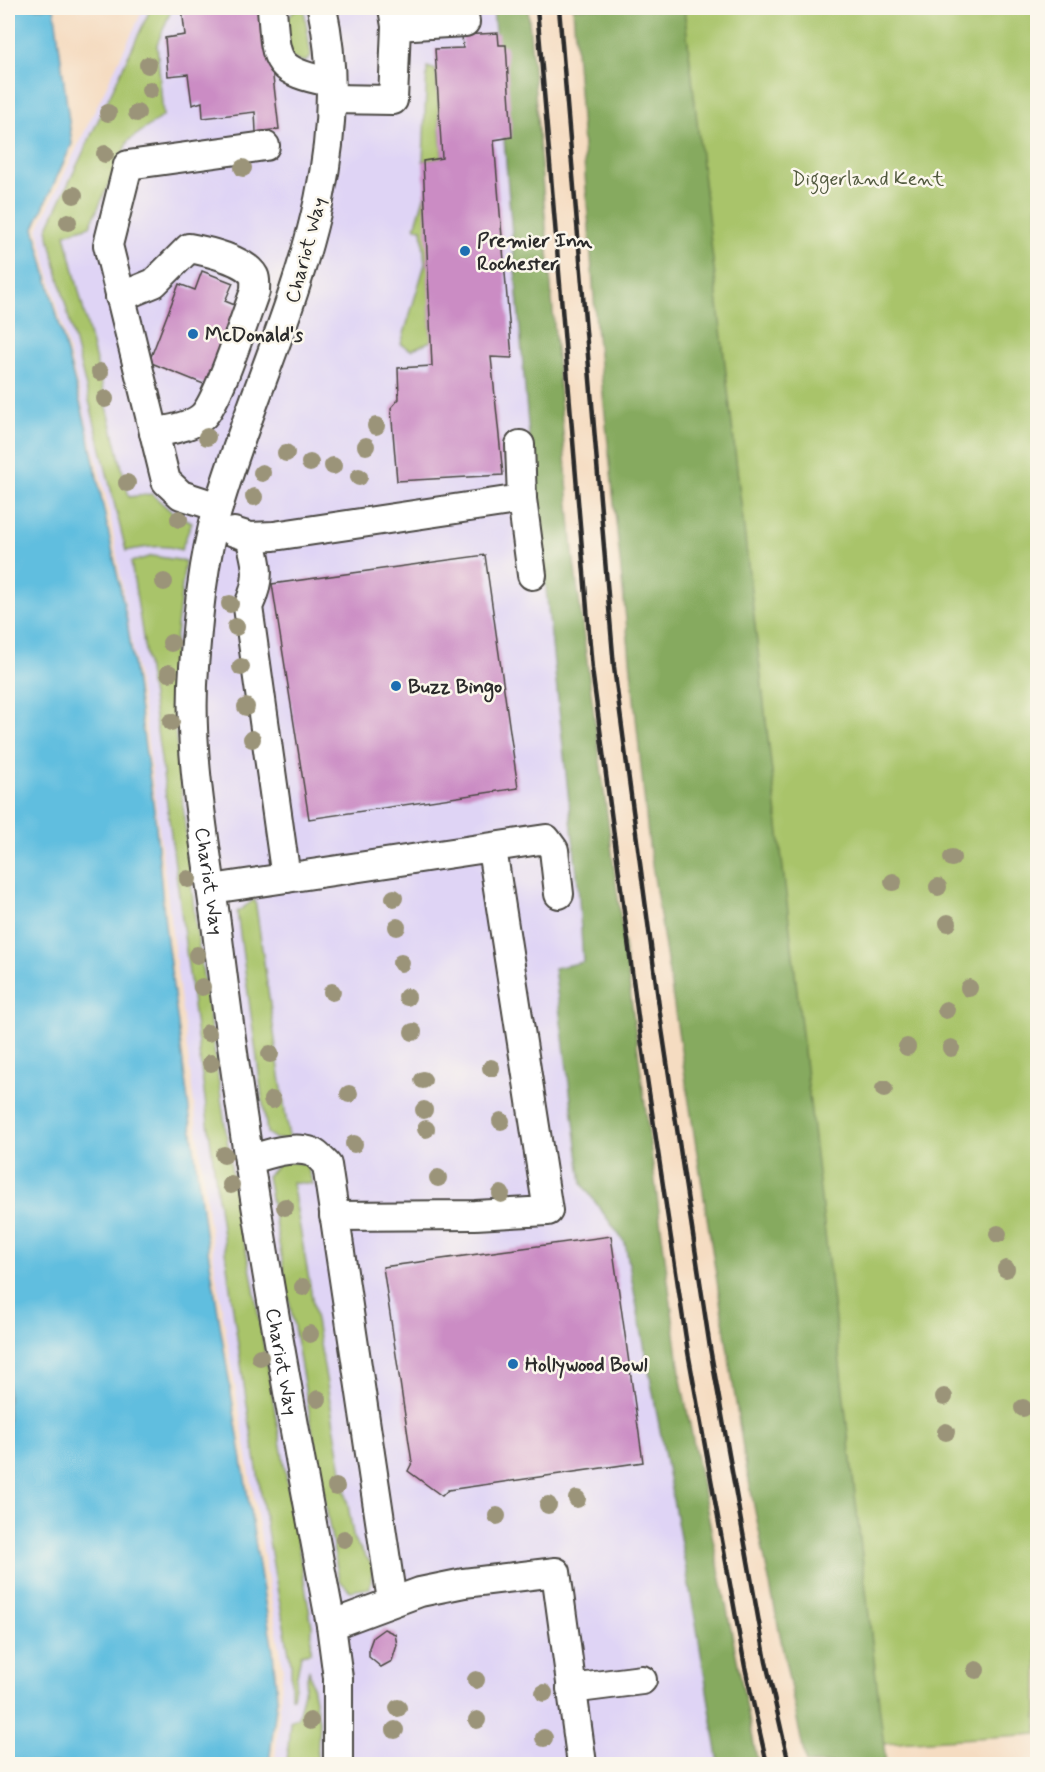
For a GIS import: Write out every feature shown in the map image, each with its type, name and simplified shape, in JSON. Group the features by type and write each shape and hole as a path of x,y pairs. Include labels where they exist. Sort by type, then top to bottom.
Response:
{"street":[{"path":"272,8 279,62 330,90 393,100 394,17 465,22 464,8"},
{"name":"Chariot Way","path":"322,8 327,31 330,90 326,167 312,235 287,317 216,516 200,590 193,720 199,804 249,1160 288,1393 332,1625 338,1678 338,1764"},
{"path":"265,146 128,165 108,245 166,480 181,495 250,537 274,536 522,499"},
{"path":"120,297 154,283 189,248 208,251 248,267 255,278 255,291 221,380 202,417 178,427 154,433"},
{"path":"520,445 522,499 532,575"},
{"path":"250,537 257,562 258,586 248,607 286,878"},
{"path":"212,889 492,849 546,839 554,850 559,894"},
{"path":"334,1216 464,1215 548,1211 492,849"},
{"path":"249,1160 272,1152 314,1152 327,1165 392,1602"},
{"path":"332,1625 392,1602 464,1583 556,1572 582,1764"},
{"path":"571,1689 642,1680"}],"shaded area":[{"path":"144,8 512,8 566,631 736,1764 275,1764 283,1667 215,1268 145,720 109,509 38,229"}],"green space":[{"path":"151,8 172,8 157,44 163,116 128,141 90,226 65,234 129,497 152,494 174,514 192,522 181,550 147,547 126,551 47,229"},
{"path":"493,8 528,8 573,554 681,1380 758,1764 719,1764 696,1623 625,1243 582,1184 554,968 583,962 578,884 528,424"},
{"path":"573,8 684,8 886,1764 806,1764 745,1461 649,845 596,326"},
{"name":"Diggerland Kent","path":"680,8 1037,8 1037,1734 882,1744 744,640"},
{"path":"304,9 311,56 305,62 289,58 285,23 293,11"},
{"path":"427,67 436,70 442,158 423,161"},
{"path":"427,187 431,341 411,350 401,344 425,264 422,229 415,228"},
{"path":"152,556 185,561 174,652 175,729 195,919 239,1221 251,1272 312,1626 311,1652 301,1654 293,1697 291,1697 291,1663 253,1445 237,1336 161,761 131,562"},
{"path":"255,899 289,1139 276,1139 267,1133 237,912"},
{"path":"281,1162 306,1163 313,1184 292,1182 354,1540 373,1566 370,1588 350,1591 339,1580 267,1176"},
{"path":"309,1669 319,1721 317,1764 287,1764 290,1721 298,1717"}],"water":[{"path":"8,8 54,8 56,21 72,144 34,228 87,429 127,621 155,817 165,925 205,1232 273,1652 277,1698 269,1764 8,1764"}],"building":[{"path":"182,8 265,8 279,129 256,132 255,112 203,118 202,102 192,105 188,74 168,76 165,38 185,35"},
{"name":"Premier Inn Rochester","path":"498,33 499,45 506,45 512,137 494,140 512,358 491,357 503,475 397,481 391,408 399,399 398,368 432,366 423,161 442,158 435,49 463,48 462,35"},
{"name":"McDonald's","path":"202,271 233,283 225,301 237,306 206,385 149,362 179,284 195,290"},
{"name":"Buzz Bingo","path":"485,555 518,788 309,819 272,584"},
{"name":"Hollywood Bowl","path":"611,1236 643,1462 448,1490 442,1496 408,1471 412,1463 383,1267"},
{"path":"384,1629 395,1634 397,1645 392,1661 381,1667 369,1657 369,1648 373,1637"}],"railway":[{"path":"537,8 592,669 640,1032 688,1352 745,1667 767,1764"},
{"path":"559,8 614,667 662,1029 710,1348 766,1662 789,1764"}],"place":[{"name":"Premier Inn Rochester","path":"465,251"},
{"name":"McDonald's","path":"193,334"},
{"name":"Buzz Bingo","path":"396,686"},
{"name":"Hollywood Bowl","path":"513,1364"}]}
